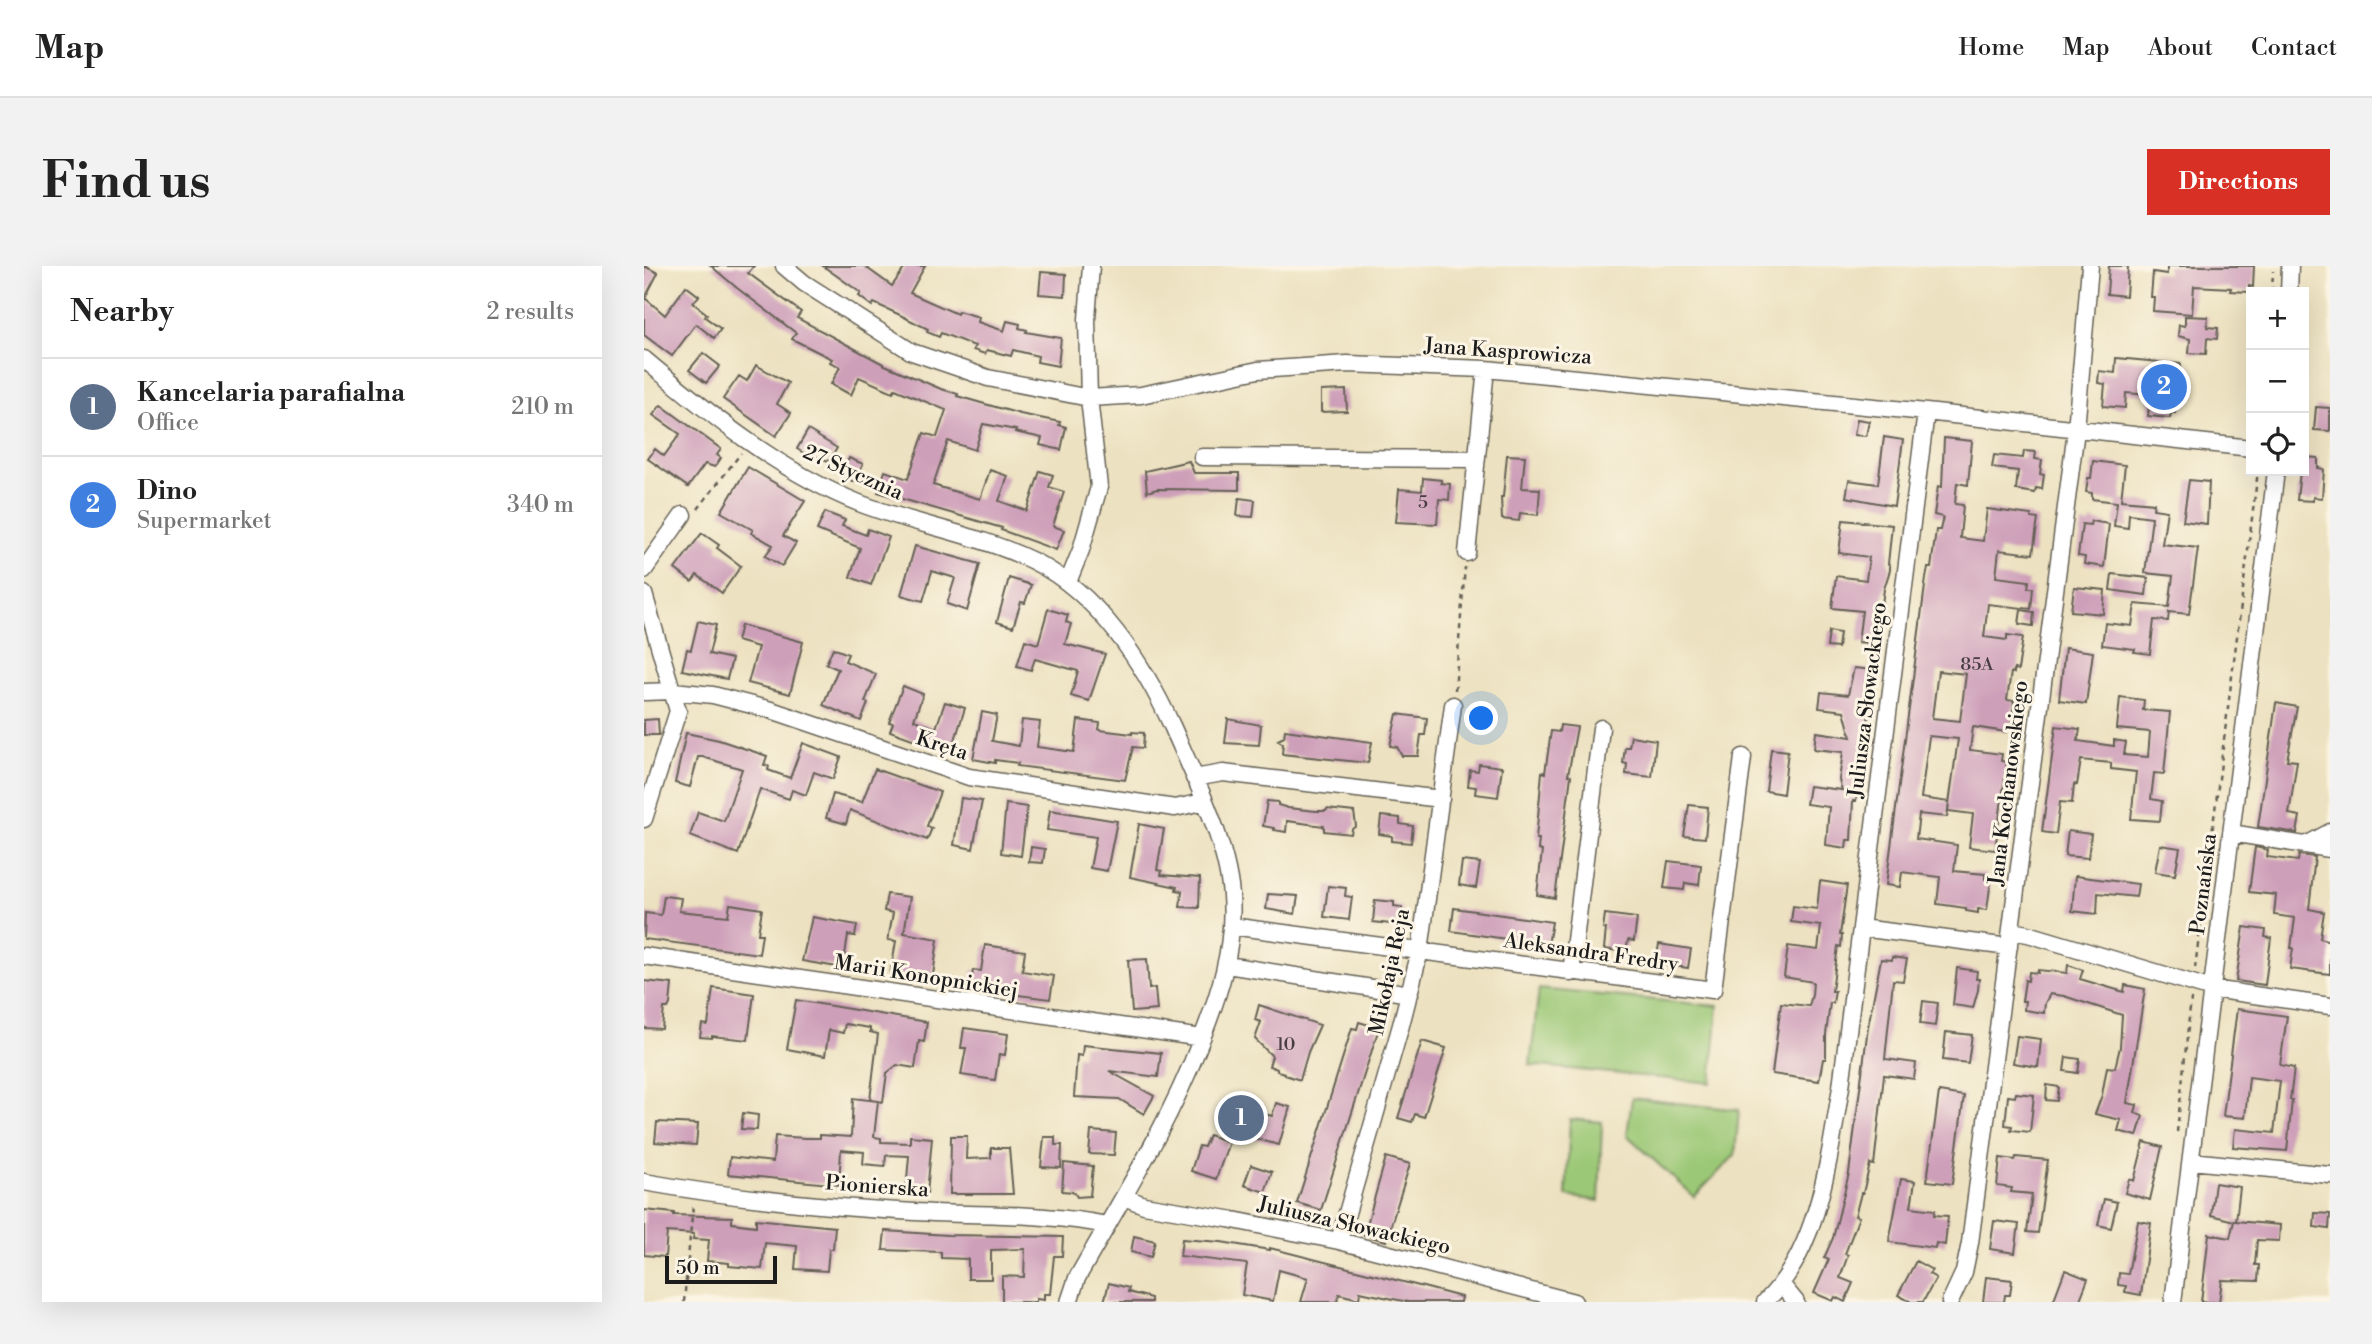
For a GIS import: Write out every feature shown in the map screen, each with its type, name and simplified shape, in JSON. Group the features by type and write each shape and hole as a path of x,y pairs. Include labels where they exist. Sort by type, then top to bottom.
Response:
{"street":[{"name":"Jana Kasprowicza","path":"784,266 804,282 912,352 988,378 1089,398 1141,395 1258,370 1347,364 1486,369 1926,412"},
{"path":"1068,582 1081,551 1099,487 1089,398 1087,319 1091,266"},
{"name":"Jana Kochanowskiego","path":"1950,1302 1964,1272 1970,1243 2076,430 2090,266"},
{"path":"2289,287 2290,266"},
{"name":"27 Stycznia","path":"644,359 704,410 749,442 817,484 901,518 1004,549 1034,562 1068,582 1119,637 1162,704 1194,778 1225,862 1231,893 1227,965 1217,1000 1169,1117 1077,1278 1069,1302"},
{"path":"1467,554 1486,369"},
{"path":"1926,412 2246,447"},
{"name":"Juliusza Słowackiego","path":"1765,1302 1782,1285 1803,1245 1828,1165 1841,1087 1926,412"},
{"path":"1202,457 1476,459"},
{"name":"Poznańska","path":"2173,1302 2275,476"},
{"path":"644,570 683,515"},
{"path":"644,594 678,711 644,819"},
{"name":"Kręta","path":"644,692 673,691 713,695 771,710 969,777 1175,808 1203,802"},
{"name":"Mikołaja Reja","path":"1339,1241 1420,951 1453,705"},
{"path":"1572,973 1601,728"},
{"name":"Aleksandra Fredry","path":"1231,926 1713,990 1743,757"},
{"path":"1194,778 1223,773 1441,799"},
{"path":"2306,845 2330,832"},
{"path":"2231,834 2330,849"},
{"path":"1861,928 2010,939 2028,934 2212,989 2330,1006"},
{"name":"Marii Konopnickiej","path":"644,956 1202,1038"},
{"path":"1227,965 1410,994"},
{"path":"2190,1161 2330,1175"},
{"name":"Pionierska","path":"644,1182 749,1198 915,1212 1071,1217 1107,1225"},
{"name":"Juliusza Słowackiego","path":"1124,1197 1144,1205 1339,1241 1574,1302"},
{"path":"1782,1285 1796,1302"}],"path":[{"path":"2272,287 2273,266"},
{"path":"683,515 695,513 749,442"},
{"path":"2195,971 2257,476"},
{"path":"1453,705 1467,554"},
{"path":"2176,1139 2192,997"},
{"path":"684,1302 695,1191"}],"green space":[{"path":"1539,989 1718,1006 1711,1083 1530,1065"},
{"path":"1632,1098 1739,1110 1735,1155 1694,1197 1627,1135"},
{"path":"1570,1119 1602,1122 1599,1201 1566,1196"}],"building":[{"path":"644,266 658,273 645,298 665,315 686,286 699,296 693,303 721,329 714,338 696,324 672,356 644,335"},
{"path":"711,266 754,266 748,273 801,312 797,318 885,365 958,394 957,396 1060,422 1059,425 1066,427 1061,450 1040,445 1042,438 983,424 975,450 948,441 933,485 980,499 990,470 1008,476 999,501 1027,511 1040,471 1053,475 1049,487 1064,492 1053,526 1064,530 1056,550 1001,530 1002,528 878,492 885,471 908,479 924,433 937,437 946,410 859,377 851,395 831,384 840,367 830,362 832,359 792,339 796,333"},
{"path":"823,266 864,266 892,286 906,266 925,266 910,293 957,314 958,311 979,317 978,322 1004,331 1007,321 1020,324 1019,328 1027,330 1026,332 1061,338 1058,366 1037,362 1038,356 1013,350 1011,356 987,350 985,354 973,350 975,346 941,333 939,337 927,332 928,329 898,314 874,303 872,306 859,296 861,293"},
{"path":"2109,266 2128,266 2126,296 2107,294"},
{"path":"2167,266 2254,266 2253,287 2246,287 2246,292 2230,291 2231,288 2194,286 2192,314 2153,311 2153,272 2167,274"},
{"path":"1041,272 1066,274 1065,296 1039,294"},
{"path":"2185,316 2208,317 2207,327 2218,328 2217,339 2207,338 2206,354 2189,353 2190,339 2178,336 2179,325 2185,326"},
{"path":"703,353 720,366 706,383 689,370"},
{"path":"2116,358 2181,364 2175,413 2171,413 2170,418 2148,416 2150,395 2126,393 2125,408 2103,406 2105,384 2098,383 2099,371 2115,373"},
{"path":"756,365 788,383 777,404 791,413 776,436 723,399 739,376 747,381"},
{"path":"1346,390 1347,411 1321,412 1321,391"},
{"path":"661,405 721,449 717,455 721,458 715,467 705,464 688,487 648,459 655,449 664,456 680,434 653,415"},
{"path":"2316,407 2330,408 2330,431 2314,430"},
{"path":"1857,419 1869,421 1866,436 1854,435"},
{"path":"808,430 837,448 829,461 817,457 815,460 797,449"},
{"path":"1884,437 1903,440 1894,506 1846,497 1849,480 1878,484"},
{"path":"1944,438 1972,441 1968,485 1957,483 1955,504 1963,505 1960,538 1983,541 1987,509 2031,515 2031,518 2038,519 2033,554 1999,550 1996,577 2029,581 2028,588 2033,588 2031,609 1988,604 1984,637 2007,640 2007,635 2023,637 2018,670 2011,672 2007,700 2014,701 2011,729 2006,728 2006,732 1973,727 1970,750 2002,754 2001,761 2007,762 1995,850 1969,847 1973,814 1948,811 1958,739 1929,736 1921,798 1949,802 1947,817 1919,814 1916,839 1957,845 1954,871 1985,874 1985,879 1991,880 1987,910 1978,909 1978,913 1966,911 1966,908 1937,904 1940,877 1902,872 1900,887 1886,885 1926,578 1928,568 1931,568 1936,530 1940,530 1943,517 1934,515 1938,486 1942,487","holes":["1938,671 1966,674 1960,721 1932,718"]},
{"path":"2024,451 2036,452 2035,459 2042,460 2042,489 2036,488 2035,493 2016,490 2018,471 1992,468 1994,455 2023,458"},
{"path":"1507,455 1525,456 1522,488 1540,489 1538,515 1520,513 1519,521 1502,519 1501,497"},
{"path":"2309,457 2318,458 2318,468 2324,469 2322,498 2313,497 2313,501 2297,500 2299,476 2309,476"},
{"path":"849,458 863,464 855,482 841,476"},
{"path":"1189,461 1194,473 1239,473 1239,490 1157,489 1147,492 1145,471"},
{"path":"2093,461 2125,465 2121,500 2154,503 2153,509 2167,511 2162,544 2198,548 2189,614 2169,612 2168,621 2154,620 2150,654 2134,652 2135,649 2102,645 2105,623 2132,626 2135,604 2169,607 2173,576 2145,573 2152,517 2129,514 2128,528 2114,526 2117,502 2092,499 2092,493 2086,492"},
{"path":"748,467 805,501 783,536 796,543 782,566 765,556 773,545 721,512"},
{"path":"1423,478 1450,484 1449,500 1439,499 1437,524 1396,522 1399,489 1422,491"},
{"path":"2189,480 2209,482 2207,524 2183,521"},
{"path":"1239,498 1255,500 1253,517 1237,516"},
{"path":"825,512 845,520 842,526 866,535 868,529 889,537 871,585 850,577 860,548 817,530"},
{"path":"1843,520 1892,525 1888,564 1890,570 1880,619 1883,620 1882,631 1879,631 1877,644 1858,642 1862,611 1832,608 1836,576 1866,580 1869,557 1839,553"},
{"path":"2091,521 2109,524 2104,567 2084,564 2085,557 2078,556 2082,524 2090,525"},
{"path":"702,533 741,566 722,593 697,575 692,582 675,569"},
{"path":"915,546 980,564 967,611 947,604 955,578 932,571 923,601 901,595"},
{"path":"2112,574 2148,578 2146,595 2110,590"},
{"path":"1009,578 1031,585 1025,603 1021,602 1013,627 997,622"},
{"path":"2074,587 2105,590 2103,614 2071,611"},
{"path":"1048,609 1068,615 1066,622 1071,624 1065,644 1105,654 1089,701 1071,696 1078,671 1035,659 1031,670 1017,666 1025,640 1038,644"},
{"path":"2021,610 2034,612 2033,626 2019,624"},
{"path":"698,621 716,625 709,654 732,659 727,679 682,670 687,649 691,650"},
{"path":"741,625 803,642 790,694 748,683 758,647 737,641"},
{"path":"1829,631 1840,633 1838,648 1827,647"},
{"path":"833,648 848,654 845,661 876,674 861,721 823,705 838,669 826,664"},
{"path":"2065,648 2093,652 2086,704 2059,700"},
{"path":"1854,668 1872,670 1867,707 1870,707 1868,721 1871,721 1863,746 1859,776 1862,776 1861,789 1858,788 1856,801 1853,801 1851,840 1847,840 1846,848 1826,845 1829,807 1806,804 1809,786 1842,790 1839,780 1843,752 1814,749 1816,732 1851,737 1844,711 1819,708 1821,692 1848,695"},
{"path":"903,686 923,694 914,720 936,728 945,702 965,708 951,753 890,731 893,723 889,722"},
{"path":"2120,697 2144,700 2143,710 2170,712 2164,774 2154,773 2151,799 2162,801 2160,821 2131,819 2136,772 2111,769 2111,763 2081,760 2072,803 2060,802 2056,834 2042,832 2056,726 2080,729 2078,741 2114,746 2114,740 2126,742 2124,755 2148,757 2150,732 2117,729"},
{"path":"2276,703 2297,707 2287,760 2297,761 2289,814 2300,816 2297,833 2258,827"},
{"path":"982,712 997,715 992,741 1019,746 1022,720 1040,722 1037,747 1074,752 1078,720 1100,723 1099,730 1144,733 1143,748 1133,747 1125,780 1017,766 1018,763 973,759"},
{"path":"1397,714 1427,718 1418,756 1402,756 1397,747 1390,746"},
{"path":"658,719 659,735 644,735 644,720"},
{"path":"1228,719 1261,725 1259,745 1225,743"},
{"path":"1560,725 1577,727 1568,775 1571,776 1555,898 1537,895 1542,851 1538,850 1539,839 1536,839 1542,772 1545,773 1551,731 1559,732"},
{"path":"1285,730 1372,742 1368,763 1282,754 1283,744 1278,740 1284,737"},
{"path":"686,733 719,740 767,756 764,765 769,766 768,770 790,778 803,743 841,757 833,779 814,772 806,795 792,790 789,799 760,789 738,854 690,836 698,812 724,821 742,769 698,757 690,787 675,783"},
{"path":"1631,736 1656,740 1652,777 1626,774 1627,764 1623,763 1625,747 1629,747"},
{"path":"1771,749 1788,751 1783,794 1766,791"},
{"path":"1479,764 1502,767 1498,797 1475,794 1476,787 1468,786 1470,770 1478,771"},
{"path":"875,769 940,792 927,826 932,828 927,840 850,810 846,824 826,818 833,794 862,802"},
{"path":"961,798 982,801 973,849 954,845"},
{"path":"1267,801 1278,802 1278,805 1288,808 1354,812 1356,826 1351,834 1324,831 1324,826 1287,821 1286,832 1274,830 1263,826"},
{"path":"1006,804 1027,807 1021,856 1001,853"},
{"path":"1689,805 1708,807 1705,838 1684,836"},
{"path":"1050,810 1117,821 1107,871 1090,868 1096,837 1047,830"},
{"path":"1381,816 1400,818 1400,824 1413,826 1411,843 1392,841 1392,836 1379,834"},
{"path":"1139,824 1164,829 1157,870 1162,871 1161,875 1200,878 1199,908 1180,907 1182,891 1176,890 1177,887 1130,877"},
{"path":"2068,831 2091,834 2088,858 2065,856"},
{"path":"2160,845 2180,848 2175,875 2155,872"},
{"path":"1031,847 1045,849 1043,863 1029,862"},
{"path":"2255,847 2268,850 2267,857 2298,861 2299,855 2315,857 2309,909 2324,912 2320,938 2330,941 2330,974 2290,969 2295,918 2274,915 2276,895 2249,892"},
{"path":"1462,861 1480,863 1476,888 1459,885"},
{"path":"1668,861 1701,865 1699,885 1685,883 1684,890 1664,888"},
{"path":"2075,876 2138,884 2136,897 2098,893 2097,914 2072,911"},
{"path":"1820,881 1847,885 1840,935 1841,947 1838,946 1832,991 1835,991 1833,1003 1830,1003 1826,1034 1826,1059 1823,1059 1819,1081 1772,1074 1781,1003 1809,1006 1812,995 1813,982 1784,977 1788,946 1818,950 1821,926 1791,922 1793,906 1817,909"},
{"path":"1328,886 1346,888 1345,896 1352,897 1349,920 1324,917"},
{"path":"887,894 910,897 904,933 938,939 932,983 890,976 896,941 888,940 893,913 884,911"},
{"path":"1268,894 1298,896 1295,914 1266,909"},
{"path":"664,896 681,898 679,911 728,916 730,904 762,909 758,934 762,934 759,954 644,939 645,913 661,915"},
{"path":"1375,900 1394,902 1394,906 1402,907 1400,925 1373,922"},
{"path":"1454,908 1552,922 1548,945 1451,931"},
{"path":"1605,914 1637,918 1634,941 1628,940 1626,952 1604,949"},
{"path":"812,917 857,925 855,936 848,935 843,968 802,961"},
{"path":"2244,927 2266,930 2265,937 2271,938 2265,985 2236,981"},
{"path":"1659,944 1691,949 1688,968 1656,963"},
{"path":"985,945 1025,951 1022,971 1054,976 1050,999 970,989 973,970 981,971"},
{"path":"1892,957 1907,959 1903,981 1893,980 1885,1059 1916,1063 1914,1079 1884,1075 1874,1165 1870,1164 1861,1193 1855,1216 1859,1217 1845,1254 1848,1255 1840,1278 1853,1283 1845,1302 1835,1297 1833,1301 1814,1293 1829,1259 1824,1258 1833,1238 1849,1173 1868,1027 1881,959 1892,960"},
{"path":"1147,959 1149,989 1155,988 1157,1010 1132,1012 1128,960"},
{"path":"2068,965 2083,970 2080,979 2124,992 2125,985 2145,989 2127,1103 2137,1105 2135,1113 2143,1116 2137,1136 2118,1131 2121,1120 2095,1114 2107,1067 2115,1068 2120,1047 2122,1015 2050,994 2044,1013 2024,1010 2025,1001 2022,1001 2029,972 2038,973 2038,970 2067,973"},
{"path":"1957,968 1977,971 1978,990 1973,1008 1953,1005"},
{"path":"644,981 672,984 670,1004 668,1008 664,1008 662,1029 644,1028"},
{"path":"713,988 754,994 748,1040 700,1037 702,1024 708,1025"},
{"path":"796,1000 927,1022 924,1042 919,1041 915,1068 897,1065 887,1073 883,1102 870,1100 878,1034 870,1032 870,1028 845,1024 843,1033 829,1030 825,1056 787,1049"},
{"path":"1923,1001 1938,1003 1935,1026 1920,1024"},
{"path":"1259,1005 1320,1025 1300,1080 1269,1066 1272,1056 1255,1039 1261,1022 1255,1020"},
{"path":"2237,1009 2287,1016 2280,1065 2294,1068 2287,1151 2233,1147 2235,1129 2274,1133 2280,1081 2249,1077 2245,1118 2223,1116"},
{"path":"1359,1022 1379,1028 1321,1210 1297,1203 1352,1028 1357,1029"},
{"path":"964,1028 1008,1034 1005,1055 999,1054 995,1080 961,1075 966,1048 961,1048"},
{"path":"1946,1032 1972,1035 1968,1063 1943,1060"},
{"path":"2017,1036 2041,1039 2038,1067 2013,1063"},
{"path":"1422,1041 1446,1048 1424,1117 1415,1114 1412,1122 1398,1118"},
{"path":"1083,1045 1161,1053 1158,1077 1109,1071 1154,1096 1144,1114 1119,1099 1074,1097 1077,1055 1082,1056"},
{"path":"2066,1057 2080,1059 2078,1073 2064,1071"},
{"path":"2047,1085 2059,1087 2057,1101 2046,1100"},
{"path":"1939,1092 1964,1096 1952,1184 1927,1181"},
{"path":"2016,1093 2034,1095 2030,1132 2011,1130 2012,1126 2005,1125 2008,1096 2015,1097"},
{"path":"853,1098 878,1101 874,1137 881,1138 881,1142 910,1143 910,1136 932,1138 927,1193 906,1191 909,1156 886,1155 885,1166 863,1164 864,1152 841,1150 839,1185 728,1174 730,1157 773,1162 775,1136 851,1137"},
{"path":"1276,1103 1290,1107 1279,1145 1226,1131 1233,1105 1272,1116"},
{"path":"743,1113 758,1115 757,1130 741,1129"},
{"path":"657,1122 698,1124 696,1145 655,1142"},
{"path":"1091,1131 1116,1133 1114,1155 1089,1154"},
{"path":"1209,1135 1229,1142 1216,1179 1191,1171 1199,1146 1204,1147"},
{"path":"951,1136 967,1136 966,1159 991,1158 991,1148 1009,1148 1013,1194 950,1194"},
{"path":"1044,1137 1055,1137 1055,1145 1062,1145 1061,1168 1041,1167"},
{"path":"2144,1142 2162,1147 2150,1200 2125,1193 2129,1179 2134,1181"},
{"path":"1386,1157 1410,1164 1386,1241 1364,1235"},
{"path":"2016,1157 2048,1160 2038,1233 2027,1232 2032,1194 2011,1192 2012,1188 1997,1186 2000,1158 2015,1160"},
{"path":"1064,1163 1093,1166 1090,1196 1077,1197 1074,1192 1062,1191"},
{"path":"1251,1165 1272,1172 1265,1192 1244,1185"},
{"path":"1901,1179 1915,1181 1911,1207 1935,1210 1934,1215 1948,1216 1945,1245 1936,1243 1935,1248 1889,1242"},
{"path":"2215,1183 2240,1187 2236,1221 2280,1225 2279,1241 2257,1240 2255,1265 2259,1265 2258,1281 2222,1280 2219,1302 2201,1302 2209,1234 2230,1238 2234,1221 2211,1215"},
{"path":"2104,1199 2117,1202 2111,1228 2098,1225"},
{"path":"644,1210 674,1215 732,1217 732,1223 756,1226 756,1219 835,1227 833,1249 829,1249 827,1271 795,1269 797,1246 765,1243 762,1269 729,1266 729,1263 707,1261 709,1240 693,1239 694,1234 667,1232 665,1257 644,1255"},
{"path":"2315,1213 2330,1214 2329,1229 2314,1227"},
{"path":"1994,1221 2019,1224 2015,1253 1990,1249"},
{"path":"2138,1221 2151,1223 2141,1295 2125,1292 2126,1286 2118,1285 2119,1273 2128,1274"},
{"path":"885,1231 1063,1237 1062,1256 1054,1256 1050,1294 1044,1294 1044,1300 1002,1302 1002,1276 1024,1277 1025,1249 991,1250 991,1279 968,1279 968,1259 941,1258 941,1252 883,1250"},
{"path":"1134,1236 1155,1241 1151,1257 1131,1252"},
{"path":"1182,1239 1270,1248 1461,1297 1460,1302 1408,1302 1360,1292 1359,1299 1339,1294 1337,1302 1301,1302 1308,1278 1279,1270 1273,1301 1242,1295 1247,1264 1180,1256"},
{"path":"1916,1261 1932,1270 1929,1274 1936,1278 1923,1302 1911,1302 1898,1295"},
{"path":"2065,1270 2088,1279 2079,1302 2053,1302"},
{"path":"1986,1277 2012,1280 2010,1295 2005,1295 2004,1302 1983,1302"},
{"path":"1109,1283 1129,1288 1128,1292 1151,1298 1151,1302 1104,1302"}],"place":[{"name":"Dino","path":"2164,387"},
{"name":"Kancelaria parafialna","path":"1241,1118"}]}
